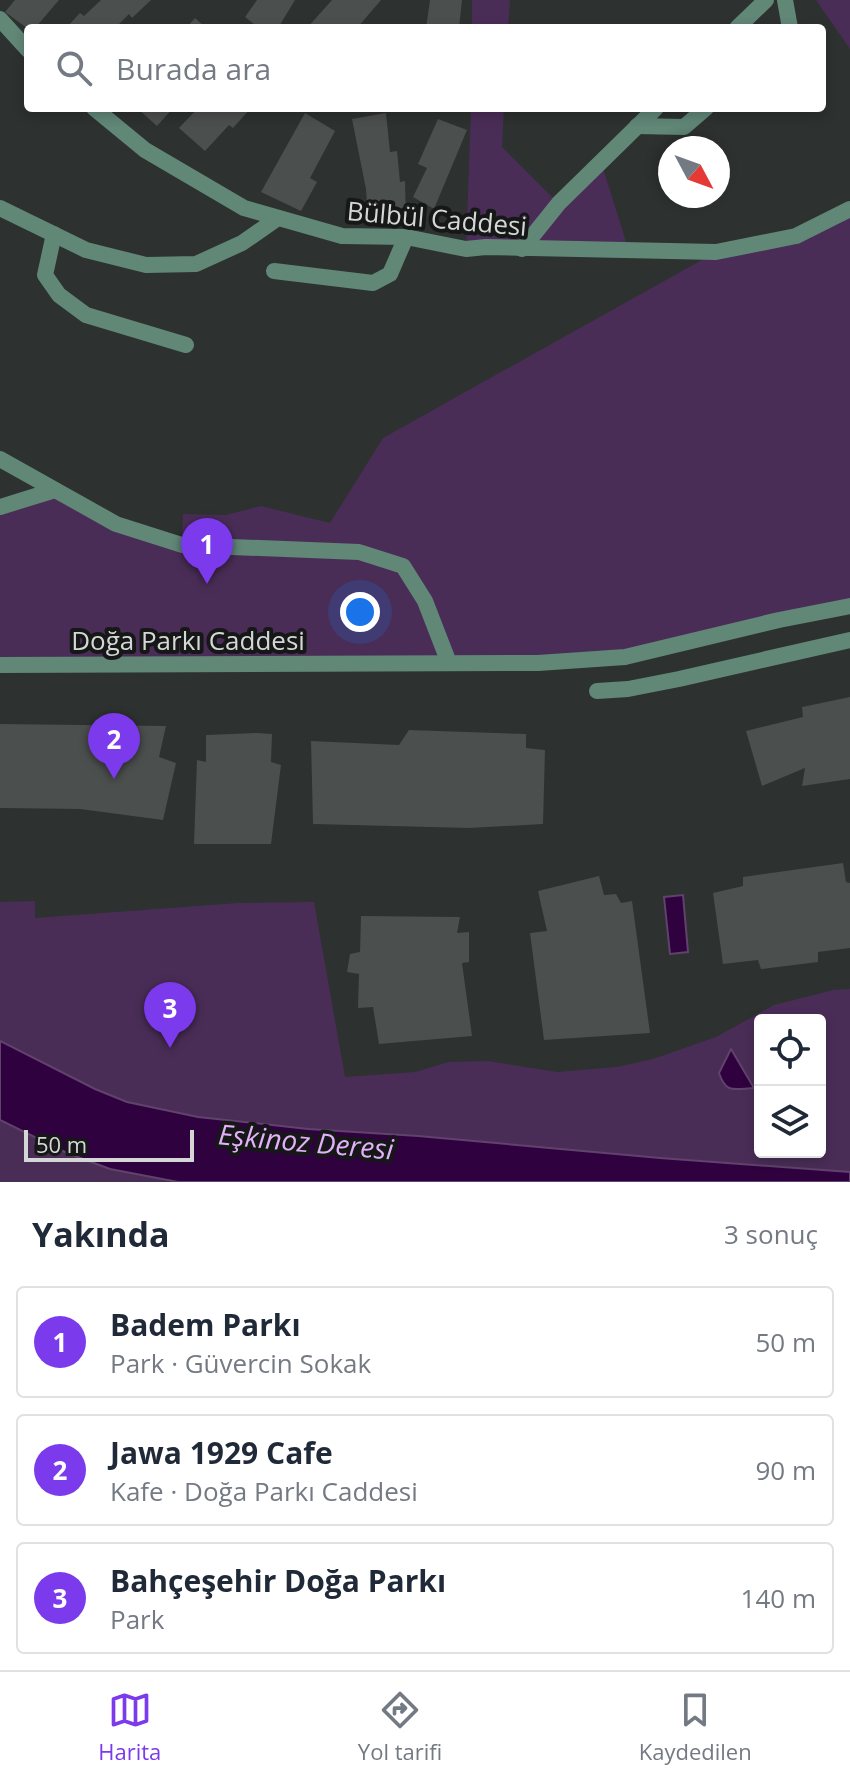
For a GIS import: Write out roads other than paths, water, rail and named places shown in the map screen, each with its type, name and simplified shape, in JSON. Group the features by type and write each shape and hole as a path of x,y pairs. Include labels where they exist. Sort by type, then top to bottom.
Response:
{"street":[{"path":"741,24 766,0"},
{"path":"785,0 789,24"},
{"path":"0,19 24,46"},
{"name":"Bülbül Caddesi","path":"99,112 145,150 244,208 342,236 406,237 466,249 716,252 796,236 850,209"},
{"path":"522,249 559,203 652,112"},
{"path":"637,126 684,127 701,112"},
{"path":"0,208 86,250 146,265 196,264 242,243 278,218"},
{"path":"54,234 45,275 59,295 86,315 186,345"},
{"path":"274,271 373,283 390,274 406,237"},
{"path":"0,459 116,524 182,545 359,552 403,566 425,601 449,663"},
{"path":"0,507 55,490"},
{"name":"Doğa Parkı Caddesi","path":"0,665 538,663 625,657 850,606"},
{"path":"597,691 628,689 679,679 850,640"}],"water":[{"path":"683,895 688,952 670,954 664,897"},
{"name":"Eşkinoz Deresi","path":"0,1041 127,1102 198,1117 308,1129 850,1172 850,1182 178,1182 110,1169 67,1153 0,1120"},
{"path":"731,1049 754,1088 732,1089 719,1073"}],"place":[{"name":"Badem Parkı","path":"207,584"},
{"name":"Jawa 1929 Cafe","path":"114,779"},
{"name":"Bahçeşehir Doğa Parkı","path":"170,1048"}]}
